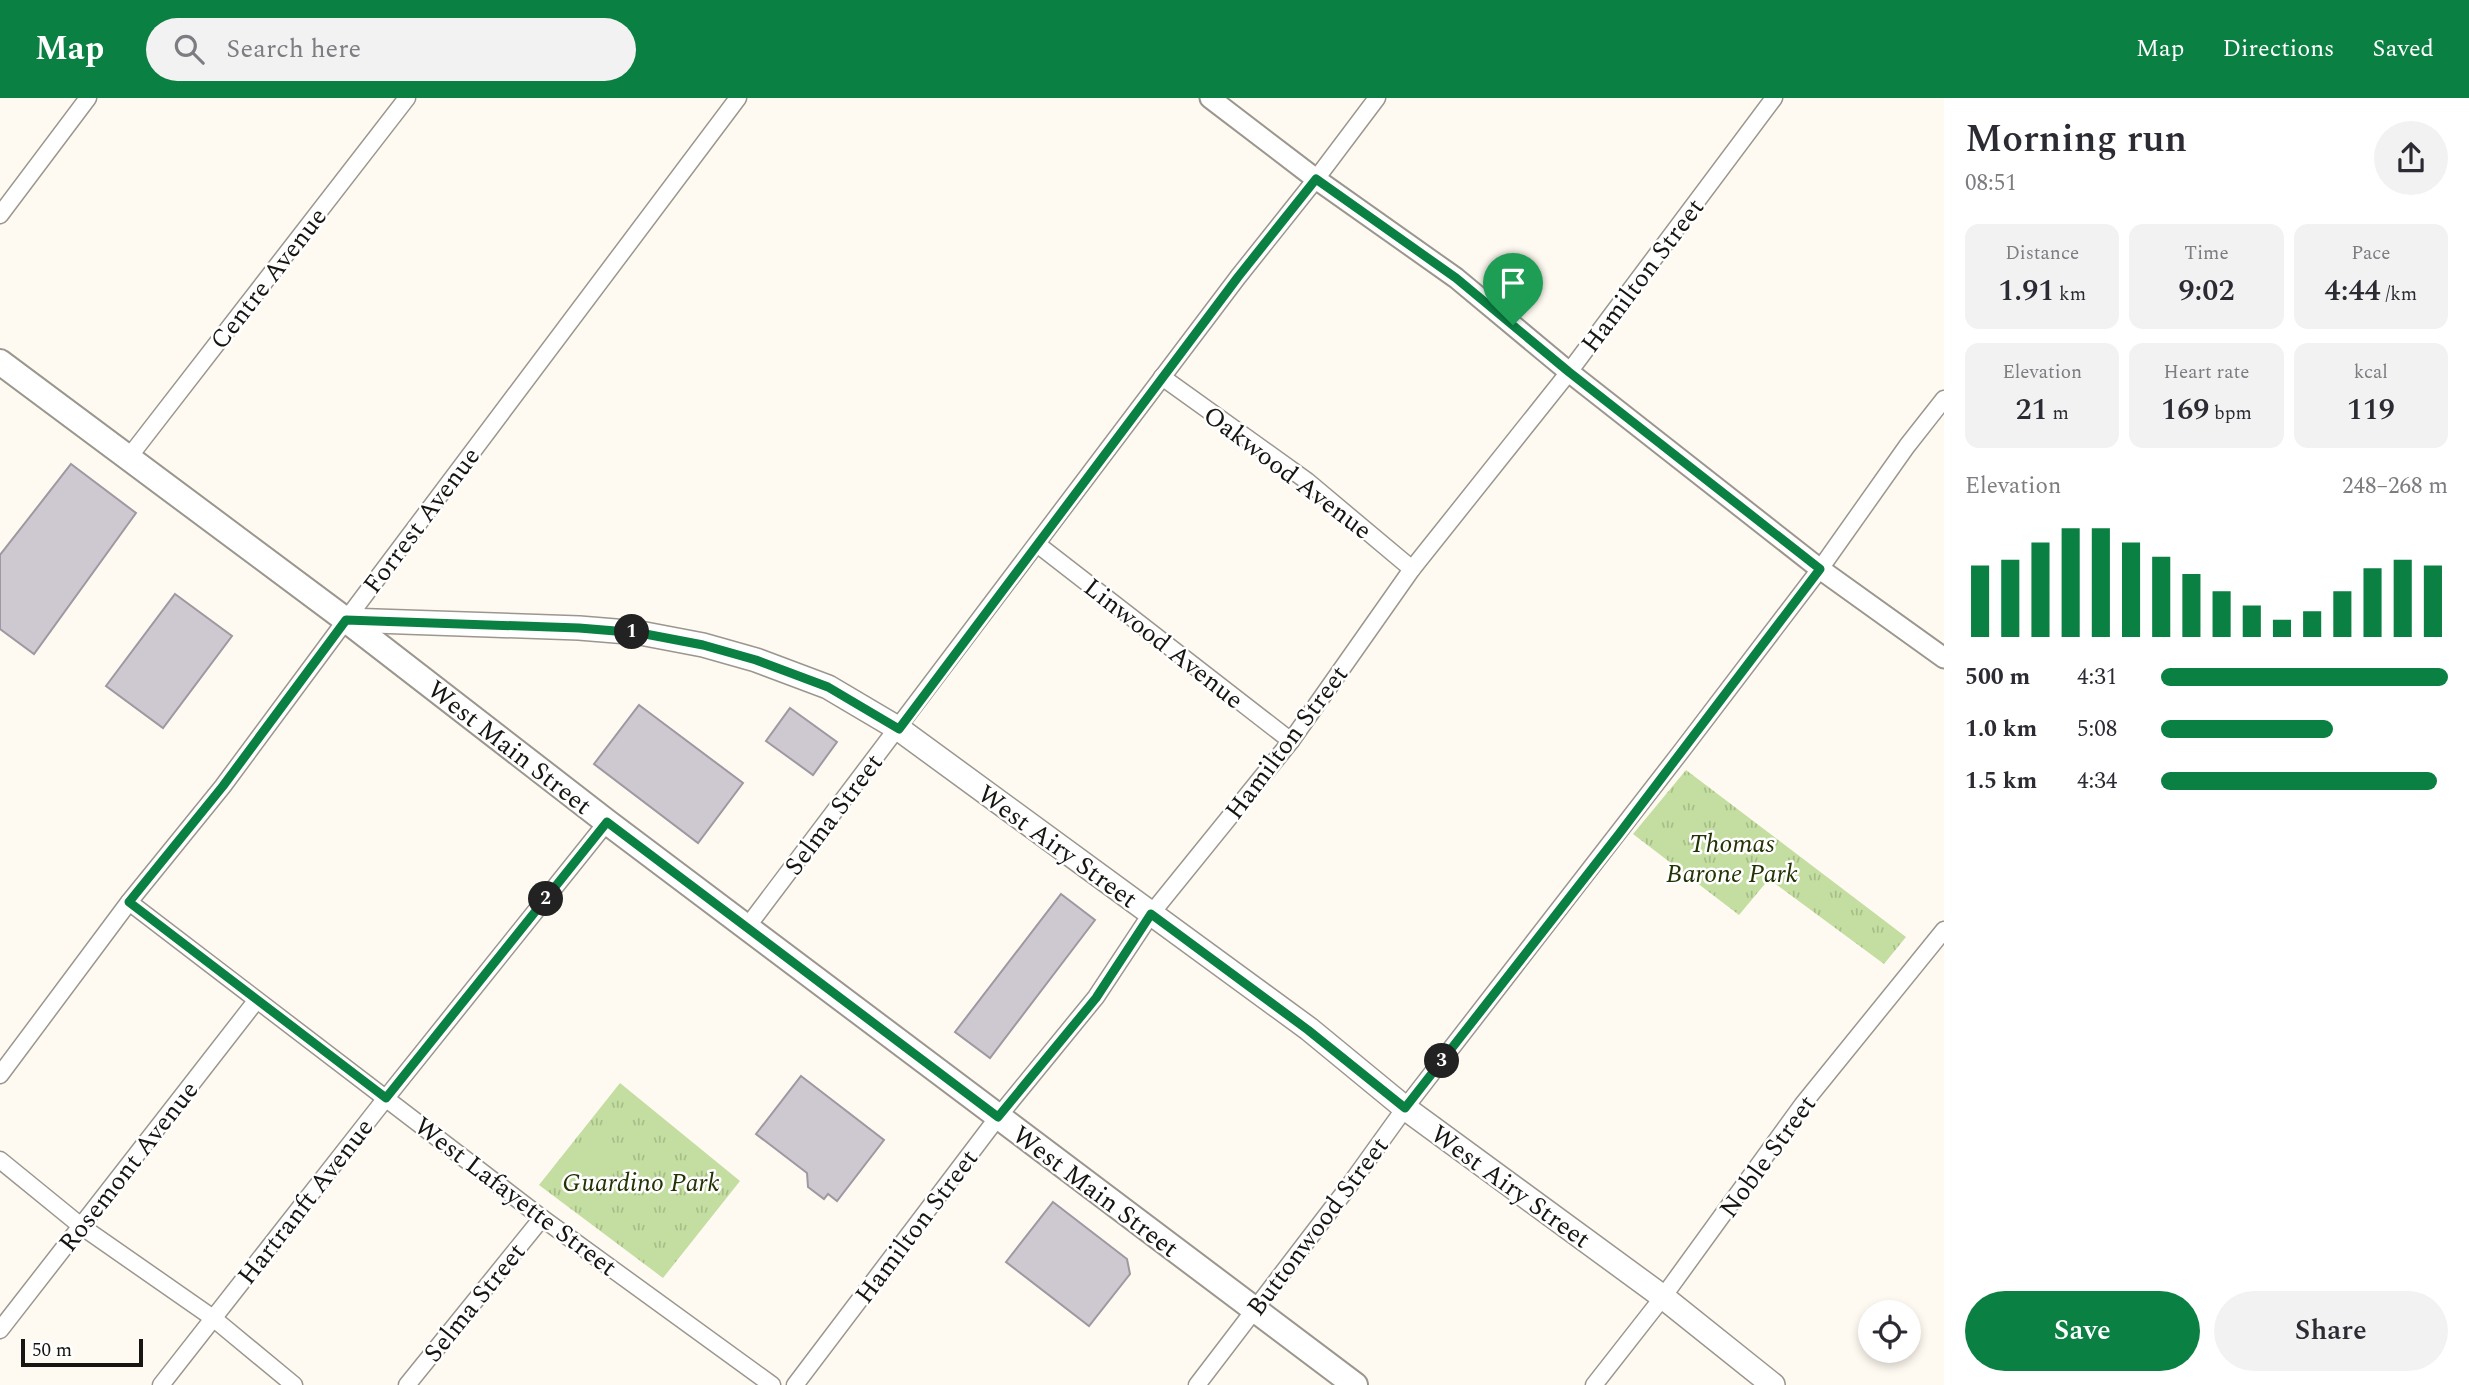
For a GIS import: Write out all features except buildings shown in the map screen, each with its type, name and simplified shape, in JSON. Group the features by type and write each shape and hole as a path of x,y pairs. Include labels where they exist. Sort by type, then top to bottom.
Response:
{"main road":[{"name":"West Main Street","path":"0,362 346,620 607,822 1355,1385"},
{"name":"West Airy Street","path":"346,620 579,628 640,633 703,645 756,660 828,687 899,729 1151,914 1308,1030 1405,1108 1664,1297 1773,1385"}],"street":[{"path":"0,215 88,98"},
{"name":"Centre Avenue","path":"129,457 407,98"},
{"name":"Forrest Avenue","path":"0,1075 129,902 223,786 738,98"},
{"path":"1210,98 1316,179 1456,278 1569,372 1820,569 1944,658"},
{"name":"Selma Street","path":"747,927 1162,377 1377,98"},
{"name":"Hamilton Street","path":"795,1385 998,1117 1096,998 1151,914 1291,741 1412,569 1569,372 1774,98"},
{"name":"Oakwood Avenue","path":"1162,377 1307,481 1412,569"},
{"name":"Buttonwood Street","path":"1197,1385 1405,1108 1619,834 1820,569 1899,457 1944,399"},
{"name":"Linwood Avenue","path":"1037,544 1291,741"},
{"name":"Hartranft Avenue","path":"161,1385 607,822"},
{"name":"West Lafayette Street","path":"129,902 542,1218 772,1385"},
{"name":"Noble Street","path":"1594,1385 1664,1297 1803,1104 1944,930"},
{"name":"Rosemont Avenue","path":"0,1330 257,1001"},
{"path":"0,1160 81,1226 213,1318 295,1385"},
{"name":"Selma Street","path":"407,1385 542,1218"}],"green space":[{"name":"Thomas Barone Park","path":"1686,770 1906,937 1884,964 1769,879 1739,915 1633,834"},
{"name":"Guardino Park","path":"620,1083 740,1181 663,1278 539,1185"},
{"path":"589,1144 619,1166 593,1201 563,1179"}],"route":[{"path":"1316,179 1456,278 1513,325 1820,569 1619,834 1405,1108 1308,1030 1151,914 1096,998 998,1117 607,822 386,1098 129,902 223,786 346,620 579,628 640,633 703,645 756,660 828,687 899,729 1095,465 1316,179"}]}
